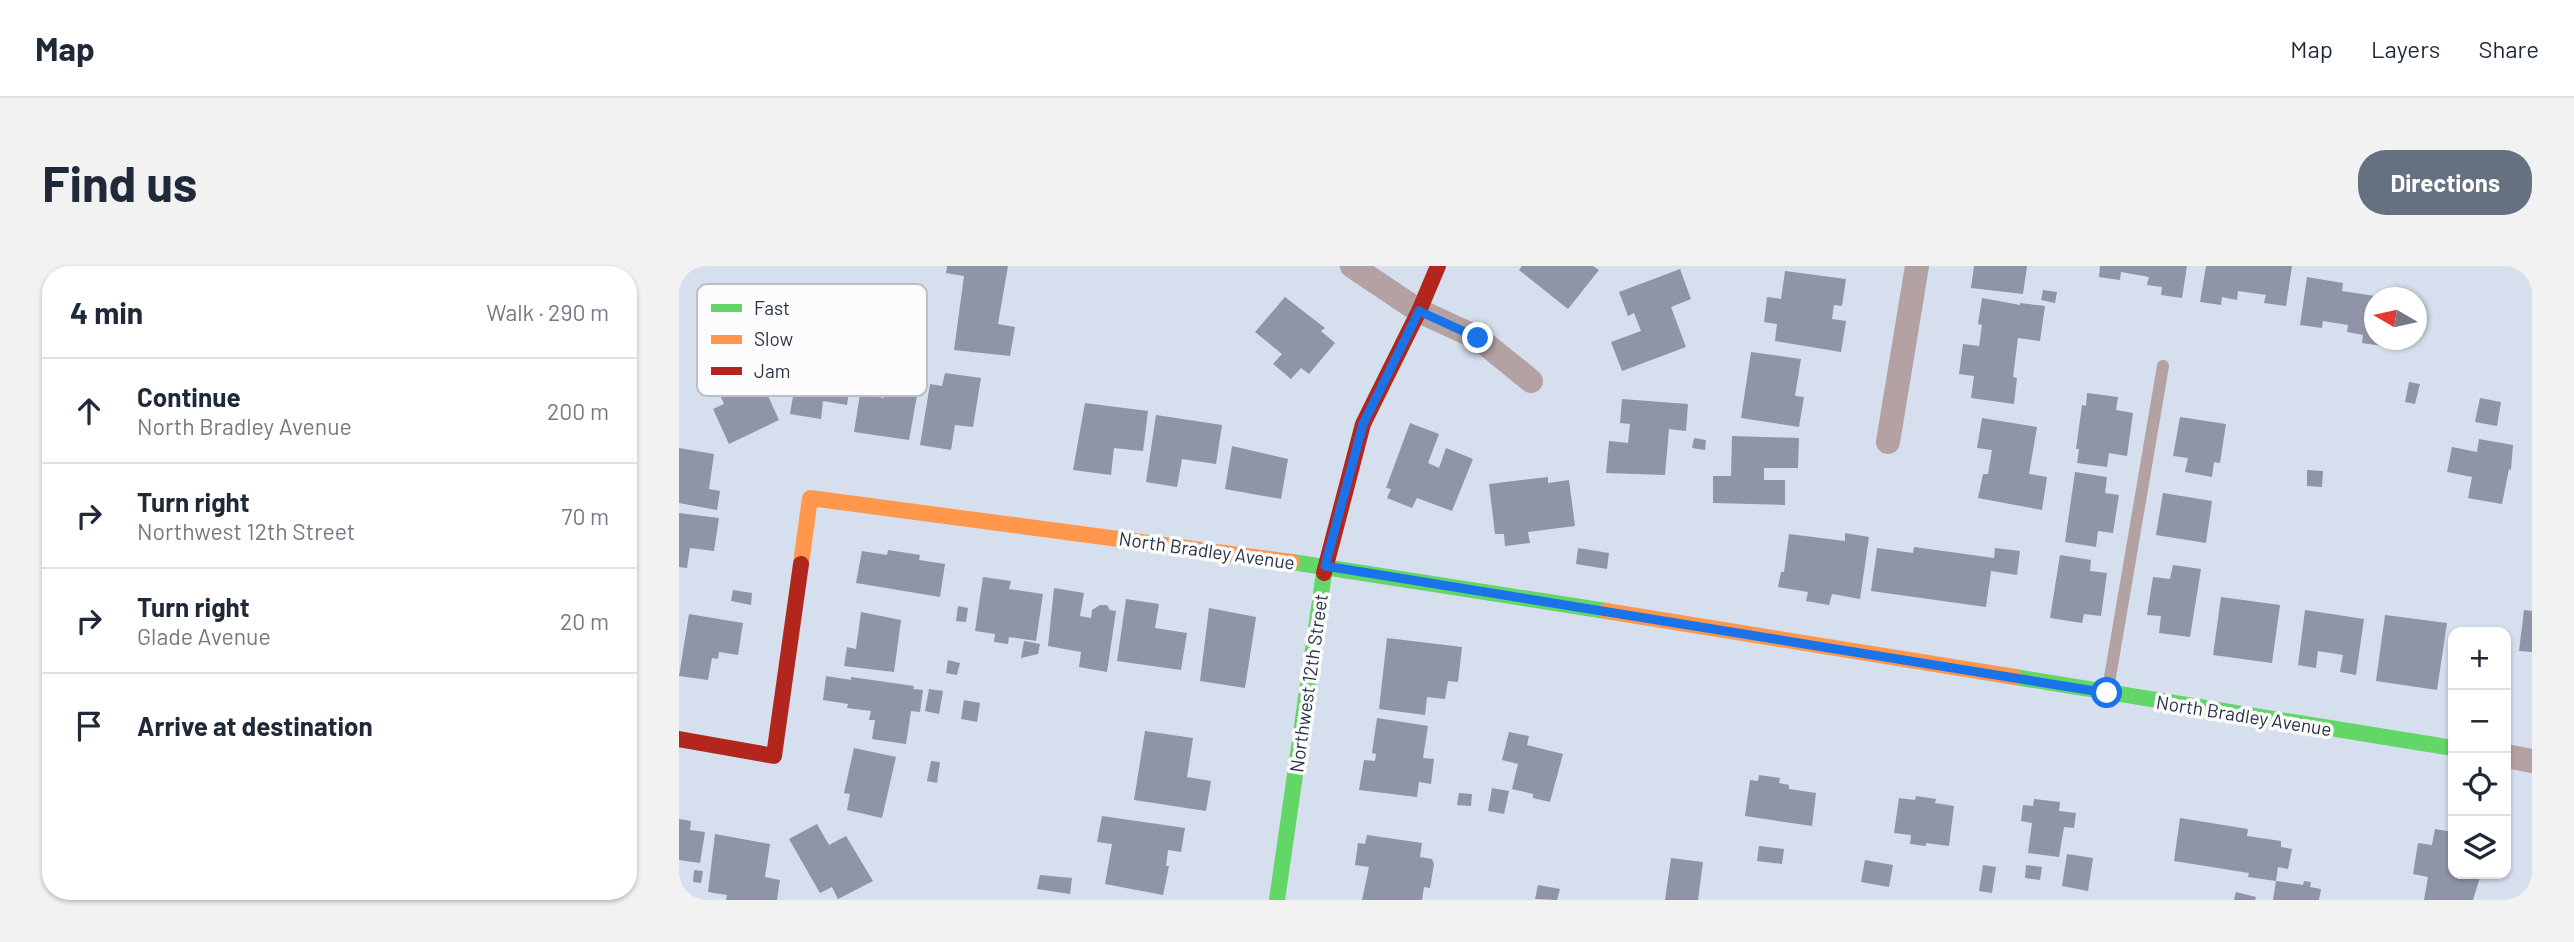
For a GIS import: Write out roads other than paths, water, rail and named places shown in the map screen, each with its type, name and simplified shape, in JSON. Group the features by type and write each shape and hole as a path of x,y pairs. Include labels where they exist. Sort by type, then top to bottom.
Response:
{"street":[{"path":"1352,266 1419,311 1478,338 1531,381"},
{"name":"Northwest 12th Street","path":"1277,900 1325,566 1363,424 1419,311 1438,266"},
{"path":"1888,442 1917,266"},
{"name":"North Bradley Avenue","path":"679,739 774,755 810,498 1325,566 2448,747"},
{"path":"2511,758 2532,761"}],"lane":[{"path":"2107,693 2163,366"}]}
